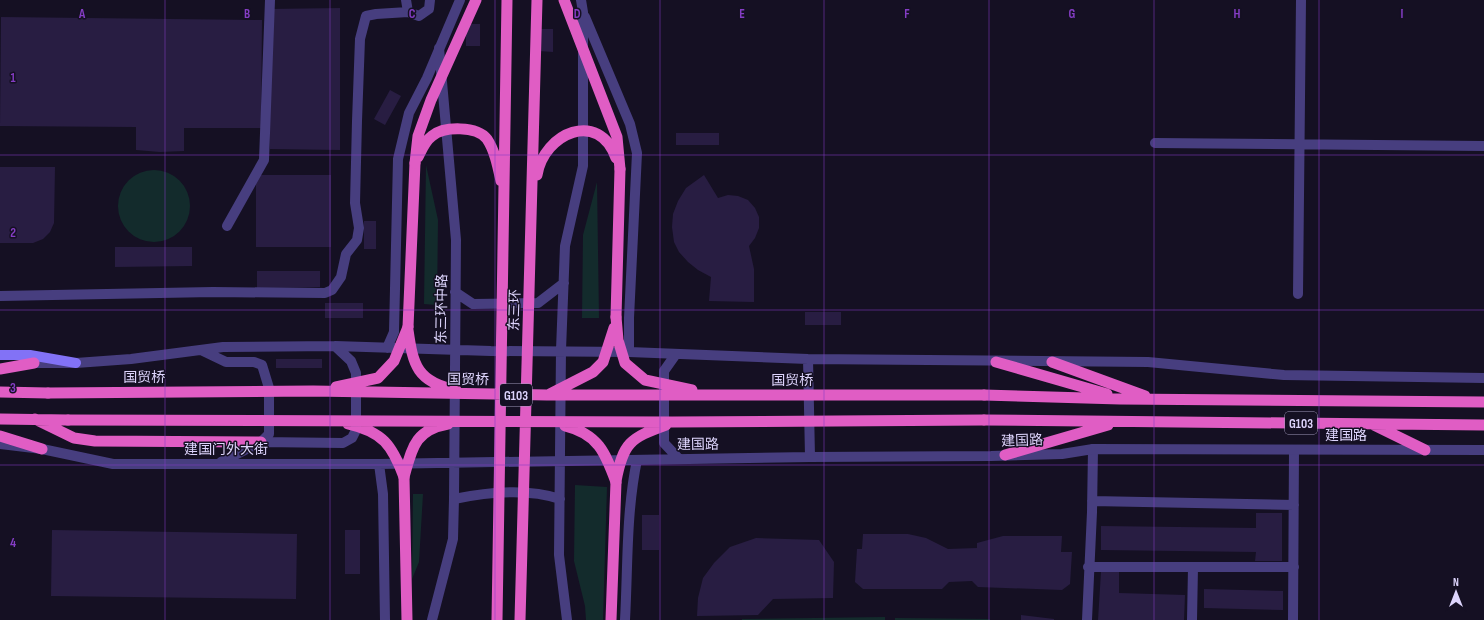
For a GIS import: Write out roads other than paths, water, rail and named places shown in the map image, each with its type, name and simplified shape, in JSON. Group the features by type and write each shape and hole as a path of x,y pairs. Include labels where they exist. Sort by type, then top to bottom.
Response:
{"highway":[{"path":"472,394 447,388 428,379 418,370 412,358 408,327 415,163 418,136 431,100 476,0"},
{"name":"东三环","path":"497,620 505,208 507,0"},
{"name":"东三环","path":"520,620 537,0"},
{"path":"564,0 618,137 620,170 616,317 618,340 625,363 645,380 713,395"},
{"path":"415,163 425,143 432,136 440,132 464,128 477,132 486,138 494,154 499,170 505,208"},
{"path":"532,208 538,168 544,154 551,145 563,136 580,131 590,131 599,134 607,141 612,149 620,170"},
{"path":"547,395 593,372 603,362 611,342 616,317"},
{"path":"313,391 378,378 394,361 408,327"},
{"path":"996,362 1120,398"},
{"path":"1052,362 1153,399"},
{"path":"0,369 34,363"},
{"name":"国贸桥","path":"0,392 313,391 547,395 984,395 1120,398"},
{"name":"G103","path":"1120,398 1484,402"},
{"name":"G103","path":"0,419 672,422"},
{"path":"36,419 74,438 95,441 261,442"},
{"path":"331,420 358,426 383,438 396,455 404,478"},
{"path":"407,620 404,478 413,445 425,432 442,425 468,420"},
{"name":"建国路","path":"672,422 984,420 1484,425"},
{"path":"547,421 579,429 592,437 603,450 616,482"},
{"path":"611,620 616,482 621,457 626,447 648,432 672,422"},
{"path":"1005,455 1118,422"},
{"path":"1372,424 1425,450"},
{"path":"0,436 42,449"},
{"path":"492,620 497,597"}],"main road":[{"path":"0,355 30,355 76,363"}],"street":[{"path":"227,226 264,160 270,0"},
{"path":"406,0 408,12"},
{"path":"0,296 213,292 325,293 332,290 341,277 346,254 357,240 359,228 355,203 357,121 360,39 366,16 408,12 415,16 423,15 429,9 430,0"},
{"name":"东三环中路","path":"432,620 453,539 454,498 456,240 439,48 460,0"},
{"path":"567,620 559,555 561,350 565,246 583,166 583,12 581,0"},
{"path":"1298,294 1301,0"},
{"path":"583,12 630,124 637,153 629,318 629,352"},
{"path":"387,348 394,332 398,159 409,114 439,48"},
{"path":"1155,143 1484,146"},
{"path":"455,292 474,304 538,304 564,283"},
{"path":"261,442 343,443 352,438 356,430 356,373 351,361 335,346"},
{"path":"0,364 76,363 131,359 223,347 335,346 561,350 808,359 996,362 1148,362 1284,375 1484,378"},
{"path":"201,350 226,362 254,362 262,365 269,388 269,434 261,442 219,463"},
{"path":"676,354 664,370 664,444 679,459"},
{"path":"808,359 810,457"},
{"name":"建国门外大街","path":"0,444 42,449 113,464 561,462"},
{"path":"1087,620 1093,449"},
{"name":"建国路","path":"561,462 1062,454 1093,449 1484,450"},
{"path":"1293,620 1294,450"},
{"path":"625,620 626,551 632,488 637,460"},
{"path":"380,464 383,494 385,620"},
{"path":"454,498 490,493 544,493 560,499"},
{"path":"1092,501 1294,504"},
{"path":"1088,567 1294,567"},
{"path":"1192,620 1193,567"}]}
